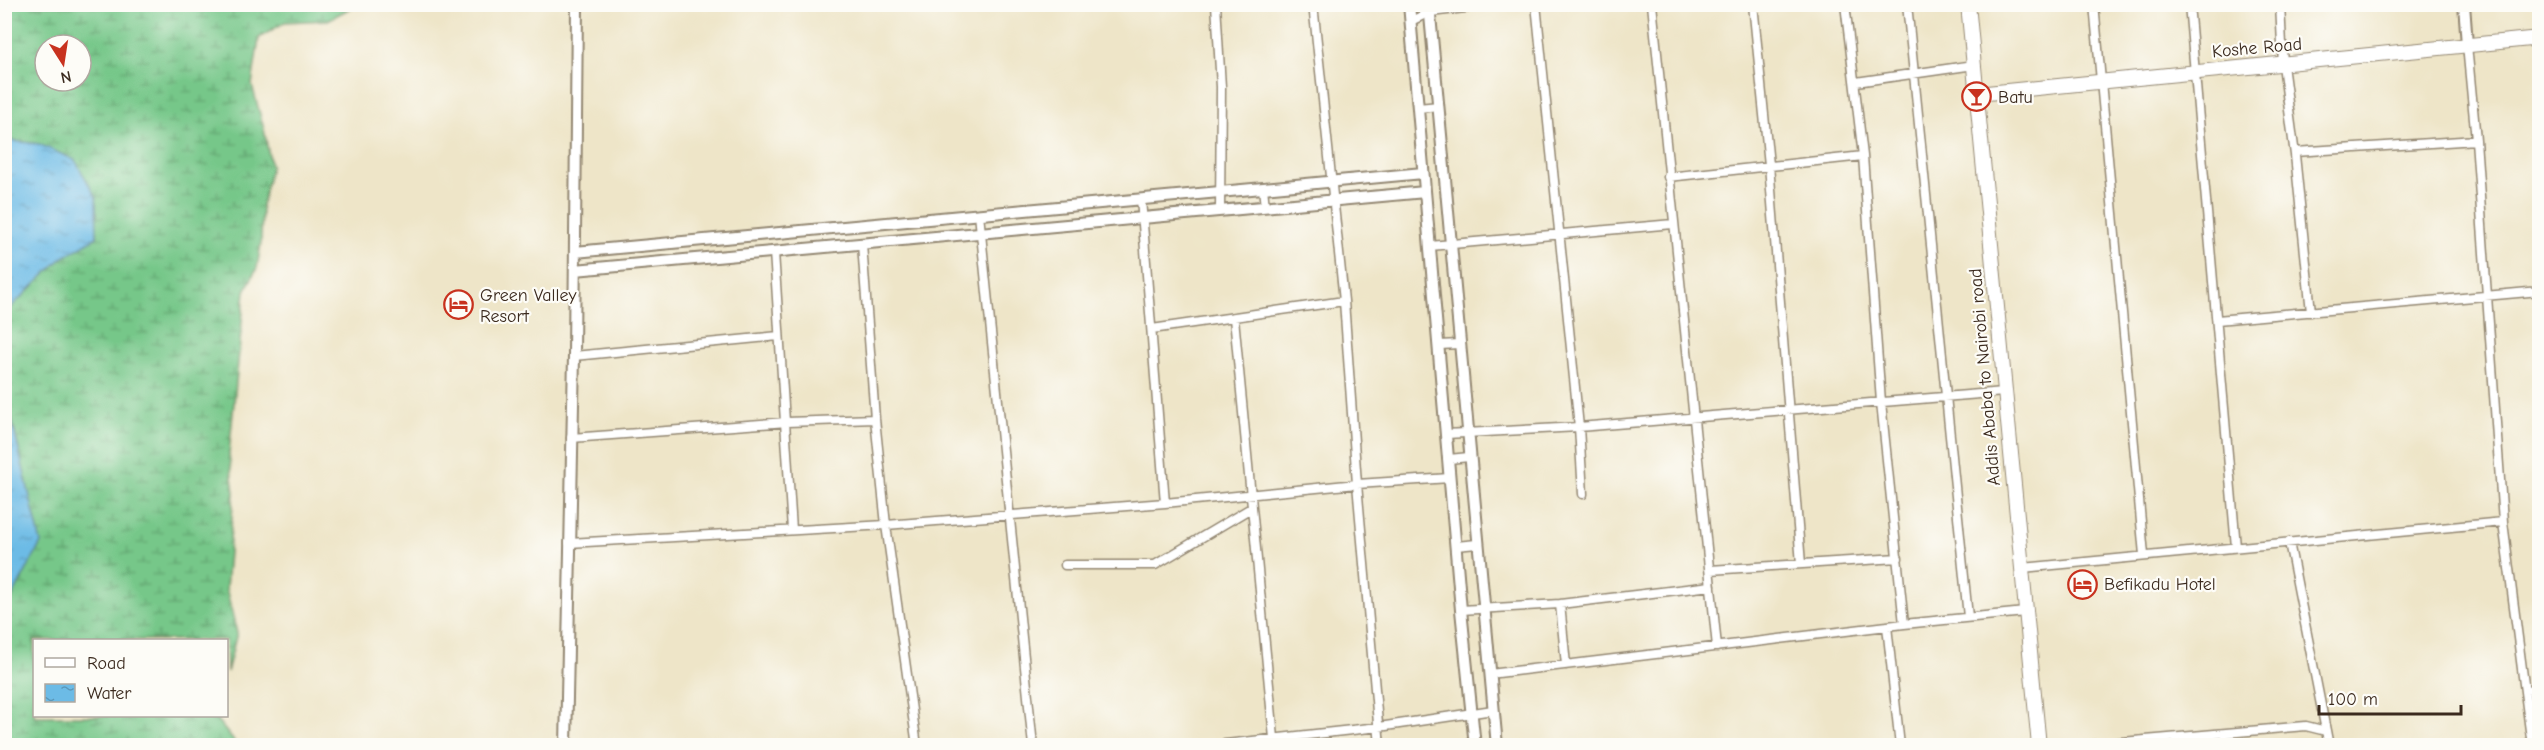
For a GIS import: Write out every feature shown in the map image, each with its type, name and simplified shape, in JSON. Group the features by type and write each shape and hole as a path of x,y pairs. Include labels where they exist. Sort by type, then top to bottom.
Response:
{"main road":[{"name":"Addis Ababa to Nairobi road","path":"1968,4 2039,746"},
{"name":"Koshe Road","path":"1977,94 2540,38"}],"street":[{"path":"566,746 574,356 577,4"},
{"path":"1216,4 1221,87 1222,191 1220,211"},
{"path":"1313,4 1344,302 1380,746"},
{"path":"1409,4 1461,610 1475,746"},
{"path":"1411,21 1430,8 1500,4"},
{"path":"1536,4 1579,428 1582,494"},
{"path":"1652,4 1717,647"},
{"path":"1753,4 1801,564"},
{"path":"1845,4 1856,81 1881,402 1905,624"},
{"path":"1907,4 1968,617"},
{"path":"2094,4 2144,555"},
{"path":"2189,4 2236,547"},
{"path":"2280,4 2283,65 2295,152 2311,312"},
{"path":"2464,4 2503,522 2532,746"},
{"path":"1430,8 1497,746"},
{"path":"1856,81 1974,65"},
{"path":"1418,108 1440,106"},
{"path":"2295,152 2476,140"},
{"path":"1668,177 1863,156"},
{"path":"575,252 1423,172"},
{"path":"1263,188 1265,207"},
{"path":"575,270 1425,192"},
{"path":"1141,199 1165,503"},
{"path":"979,214 1033,746"},
{"path":"1430,246 1673,224"},
{"path":"862,244 875,419 886,525 917,746"},
{"path":"774,252 787,422 792,530"},
{"path":"2217,320 2540,291"},
{"path":"1152,329 1344,302"},
{"path":"1234,318 1274,738"},
{"path":"574,356 779,336"},
{"path":"1438,345 1460,344"},
{"path":"1446,434 1579,428 2004,392"},
{"path":"571,438 787,422 875,419"},
{"path":"1449,459 1470,457"},
{"path":"569,543 886,525 1450,478"},
{"path":"1065,565 1155,565 1251,508"},
{"path":"2022,568 2503,522"},
{"path":"2289,542 2329,746"},
{"path":"1456,546 1477,544"},
{"path":"1710,570 1898,558"},
{"path":"1461,610 1560,604 1711,586"},
{"path":"1560,604 1566,665"},
{"path":"1490,674 1887,626 2025,612"},
{"path":"1887,626 1900,746"},
{"path":"2526,690 2540,689"},
{"path":"1208,746 1379,727 1493,710"},
{"path":"2306,726 2323,714"},
{"path":"2076,746 2306,726 2326,731"}],"green space":[{"path":"5,5 356,5 328,20 285,22 259,38 252,85 271,167 262,205 261,243 257,268 245,291 229,454 234,493 226,588 237,633 228,668 228,639 33,639 33,717 218,717 217,720 237,745 5,745 4,603 11,600 40,543 5,388 9,309 62,258 97,236 39,144 5,140"}],"water":[{"path":"5,140 39,144 75,160 96,197 97,237 62,258 9,309 5,361"},
{"path":"4,388 41,543 10,601 5,603"}],"place":[{"name":"Batu","path":"1977,97"},
{"name":"Green Valley Resort","path":"459,305"},
{"name":"Befikadu Hotel","path":"2083,584"}]}
